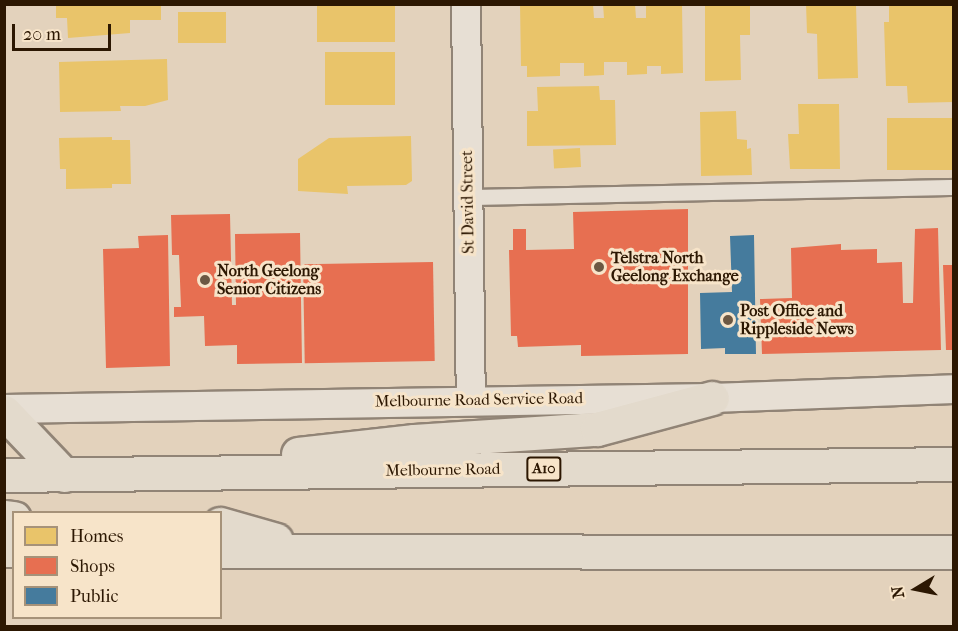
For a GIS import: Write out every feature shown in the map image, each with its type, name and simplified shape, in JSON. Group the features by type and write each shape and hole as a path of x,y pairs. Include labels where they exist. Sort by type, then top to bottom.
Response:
{"highway":[{"path":"135,474 414,441 597,429 712,398"},
{"path":"4,411 64,475"},
{"name":"Melbourne Road","path":"4,475 954,464"},
{"path":"222,525 313,551"},
{"path":"222,551 954,552"}],"street":[{"name":"St David Street","path":"466,4 471,399"},
{"name":"Melbourne Road Service Road","path":"4,411 471,399 712,398 954,389"}],"lane":[{"path":"468,197 954,187"}],"building: Homes":[{"path":"56,4 161,4 161,20 130,20 130,33 68,38 67,18 56,18"},
{"path":"317,4 395,4 395,42 317,42"},
{"path":"520,4 593,4 594,18 604,18 603,4 635,4 636,18 646,18 646,4 682,4 683,73 661,74 661,66 647,66 647,74 627,75 627,62 604,62 604,75 584,76 584,63 560,63 560,76 527,77 527,66 521,66"},
{"path":"806,4 856,4 858,78 818,79 817,34 807,33"},
{"path":"889,4 954,4 954,102 908,103 907,86 886,86 884,22 889,22"},
{"path":"705,5 750,5 750,35 740,35 741,80 705,81"},
{"path":"178,12 226,12 226,43 178,43"},
{"path":"325,52 395,52 395,105 325,105"},
{"path":"167,59 168,100 145,106 120,106 121,111 60,112 59,62"},
{"path":"599,86 600,100 615,100 616,145 527,146 527,111 538,111 537,87"},
{"path":"798,104 839,104 840,169 790,169 788,134 799,134"},
{"path":"736,111 737,139 747,140 747,149 751,148 752,175 701,176 700,112"},
{"path":"887,118 954,118 954,170 887,170"},
{"path":"411,136 412,181 406,185 347,186 348,194 298,191 298,159 329,138"},
{"path":"112,137 112,140 130,140 131,184 112,184 112,188 66,189 66,169 60,169 59,138"},
{"path":"580,148 581,167 554,168 553,149"}],"building: Shops":[{"name":"Telstra North Geelong Exchange","path":"688,209 688,354 581,356 581,345 518,347 517,336 511,336 509,250 513,250 513,229 526,229 526,250 574,249 573,212"},
{"path":"230,214 232,305 236,305 235,234 300,233 302,363 237,364 237,345 205,346 204,316 174,317 174,307 181,307 179,255 172,255 171,215"},
{"path":"938,228 941,350 762,354 760,299 792,298 791,248 841,244 841,250 877,249 877,263 902,262 903,303 913,303 915,229"},
{"path":"168,235 170,366 106,368 103,249 139,248 138,236"},
{"path":"433,262 435,361 305,363 303,264"},
{"path":"943,265 954,265 954,350 946,350"}],"building: Public":[{"name":"Post Office and Rippleside News","path":"754,235 756,354 725,354 725,348 701,349 700,293 732,292 730,236"}],"place":[{"name":"Telstra North Geelong Exchange","path":"599,267"},
{"name":"North Geelong Senior Citizens","path":"205,280"},
{"name":"Post Office and Rippleside News","path":"728,320"}]}
